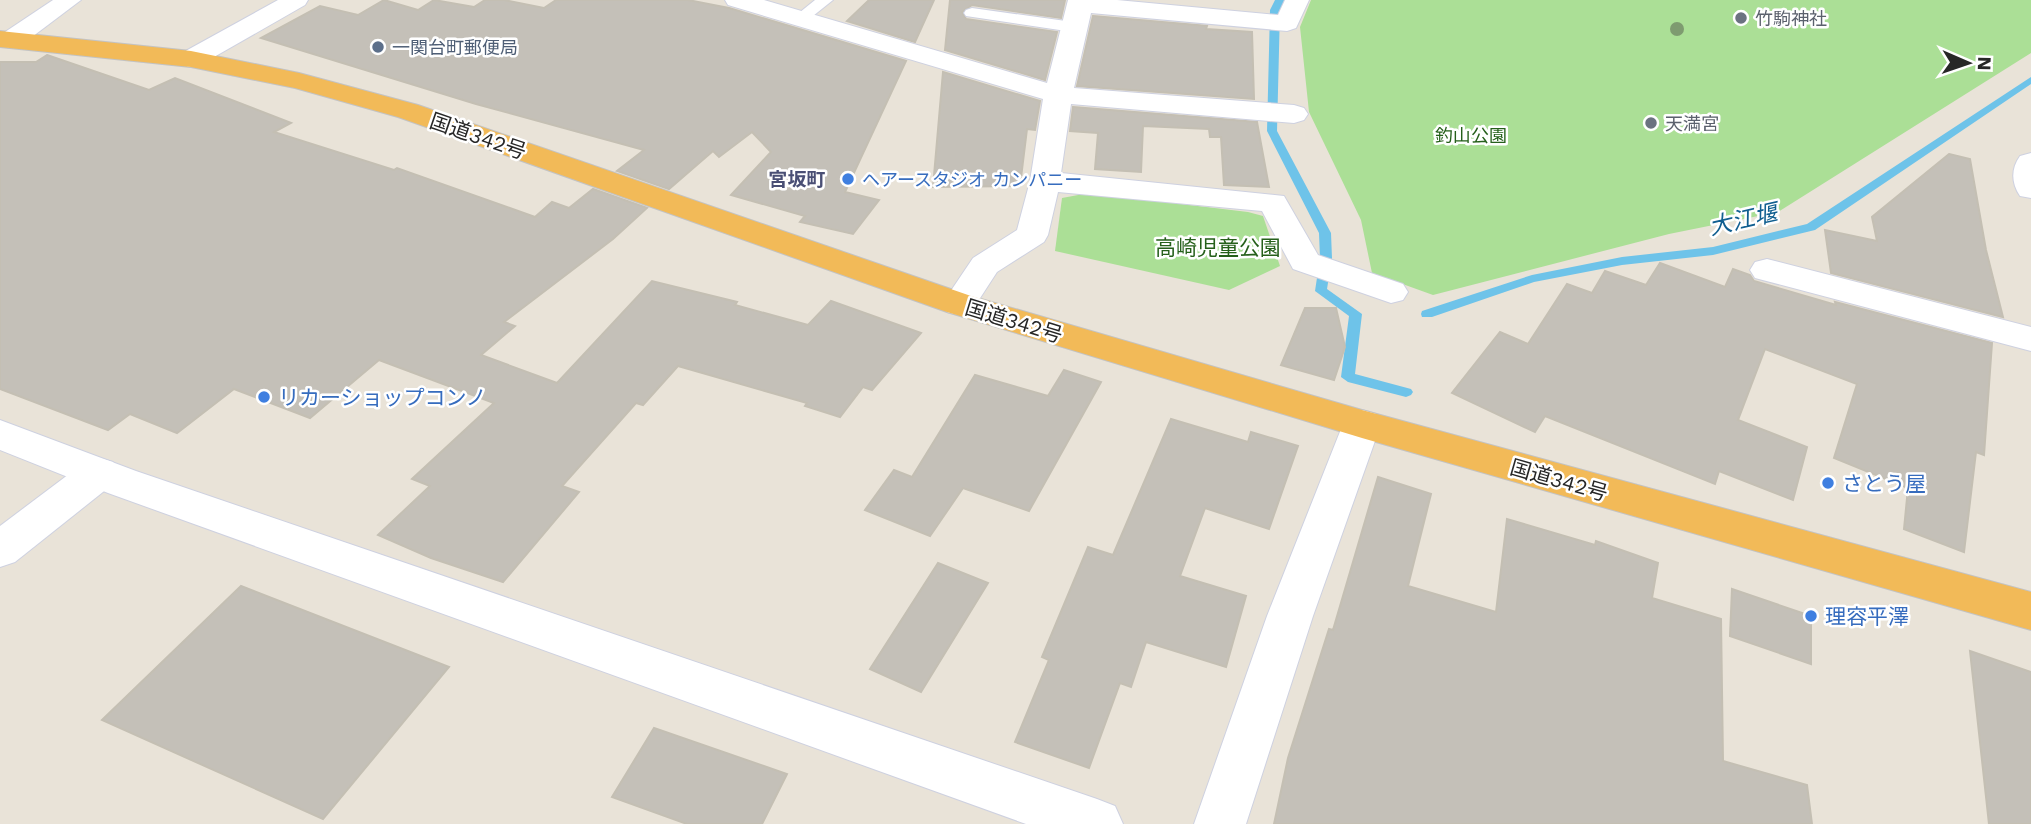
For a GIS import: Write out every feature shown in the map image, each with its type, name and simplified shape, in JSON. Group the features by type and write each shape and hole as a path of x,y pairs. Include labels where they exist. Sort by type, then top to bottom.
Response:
{"highway":[{"name":"国道342号","path":"6,40 191,59 299,80 408,111 958,304 1362,424 2031,611"}],"street":[{"path":"6,40 69,0"},
{"path":"191,59 296,0"},
{"path":"737,0 1058,95 1294,114"},
{"path":"958,304 985,265 1032,235 1045,181 1058,95 1077,10 1287,23 1297,0"},
{"path":"2031,162 2028,172 2031,189"},
{"path":"1045,181 1273,203 1305,262 1391,292"},
{"path":"1767,270 2031,339"},
{"path":"1220,824 1290,617 1362,424"},
{"path":"0,434 99,473 1097,824"},
{"path":"0,550 99,473"}],"lane":[{"path":"802,18 824,0"},
{"path":"972,13 1077,10"}],"green space":[{"name":"釣山公園","path":"1311,0 2031,0 2031,53 1778,212 1669,234 1433,295 1372,273 1361,220 1309,112 1300,27"},
{"name":"高崎児童公園","path":"1089,193 1263,216 1280,266 1229,290 1055,251 1062,198"}],"building":[{"path":"384,0 418,10 434,0 474,7 485,0 504,0 544,8 556,0 688,0 729,8 906,61 845,192 879,200 853,234 800,222 805,216 731,195 771,152 752,132 719,157 713,151 669,189 617,171 644,150 476,104 261,38 320,6 358,15"},
{"path":"869,0 934,0 915,42 847,21"},
{"path":"950,0 1065,0 1061,18 972,5 962,12 966,19 1057,32 1045,80 945,50"},
{"path":"1093,16 1252,32 1254,99 1077,86"},
{"path":"47,55 149,90 175,78 291,123 274,132 394,170 397,168 535,217 552,202 569,208 593,189 647,208 613,239 504,322 515,326 481,355 557,383 652,281 737,302 735,305 808,325 831,301 921,333 872,390 863,387 840,417 805,406 807,403 678,366 643,405 636,403 562,486 579,492 503,582 431,558 378,535 430,486 412,479 494,403 379,360 310,418 234,389 177,433 130,414 108,430 0,389 0,62 36,62"},
{"path":"943,72 1040,101 1035,130 1027,129 1020,186 933,187"},
{"path":"1073,107 1257,122 1269,187 1224,185 1221,137 1210,137 1209,129 1143,126 1141,172 1095,169 1098,133 1070,131"},
{"path":"1949,154 1970,159 1986,250 2003,317 1831,273 1825,230 1877,241 1872,217"},
{"path":"1660,263 1725,287 1733,269 1750,275 1754,281 1836,305 1835,302 1992,343 1984,455 1976,452 1964,552 1904,529 1908,488 1834,458 1857,384 1765,349 1738,420 1807,447 1793,500 1719,471 1715,484 1545,416 1535,432 1452,393 1500,332 1528,344 1567,284 1592,293 1605,271 1646,285"},
{"path":"1305,308 1336,308 1345,347 1334,380 1281,365"},
{"path":"1064,370 1101,382 1029,511 963,488 930,536 865,510 894,470 912,477 975,375 1048,396"},
{"path":"1171,419 1248,442 1251,432 1298,446 1269,529 1205,508 1180,576 1246,596 1226,667 1146,642 1131,687 1120,683 1089,768 1015,742 1049,660 1042,657 1088,547 1113,555"},
{"path":"1378,477 1431,494 1408,586 1496,612 1507,519 1595,545 1596,541 1658,563 1652,598 1721,619 1723,761 1807,785 1812,824 1274,824 1288,758 1329,629 1333,630"},
{"path":"938,563 988,583 921,692 870,669"},
{"path":"241,586 449,667 323,819 102,720"},
{"path":"1732,589 1811,616 1811,664 1730,636"},
{"path":"1970,651 2031,672 2031,824 1989,824"},
{"path":"654,728 787,774 762,824 687,824 612,797"}],"waterway":[{"path":"1280,0 1275,10 1272,131 1325,233 1326,258 1321,291 1356,314 1348,377 1406,392"},
{"name":"大江堰","path":"1427,314 1532,279 1622,261 1713,251 1811,227 2031,80"}],"place":[{"name":"竹駒神社","path":"1741,18"},
{"name":"一関台町郵便局","path":"378,47"},
{"name":"天満宮","path":"1651,123"},
{"name":"ヘアースタジオ カンパニー","path":"848,179"},
{"name":"リカーショップコンノ","path":"264,397"},
{"name":"さとう屋","path":"1828,483"},
{"name":"理容平澤","path":"1811,616"}],"district":[{"name":"宮坂町","path":"797,179"}]}
